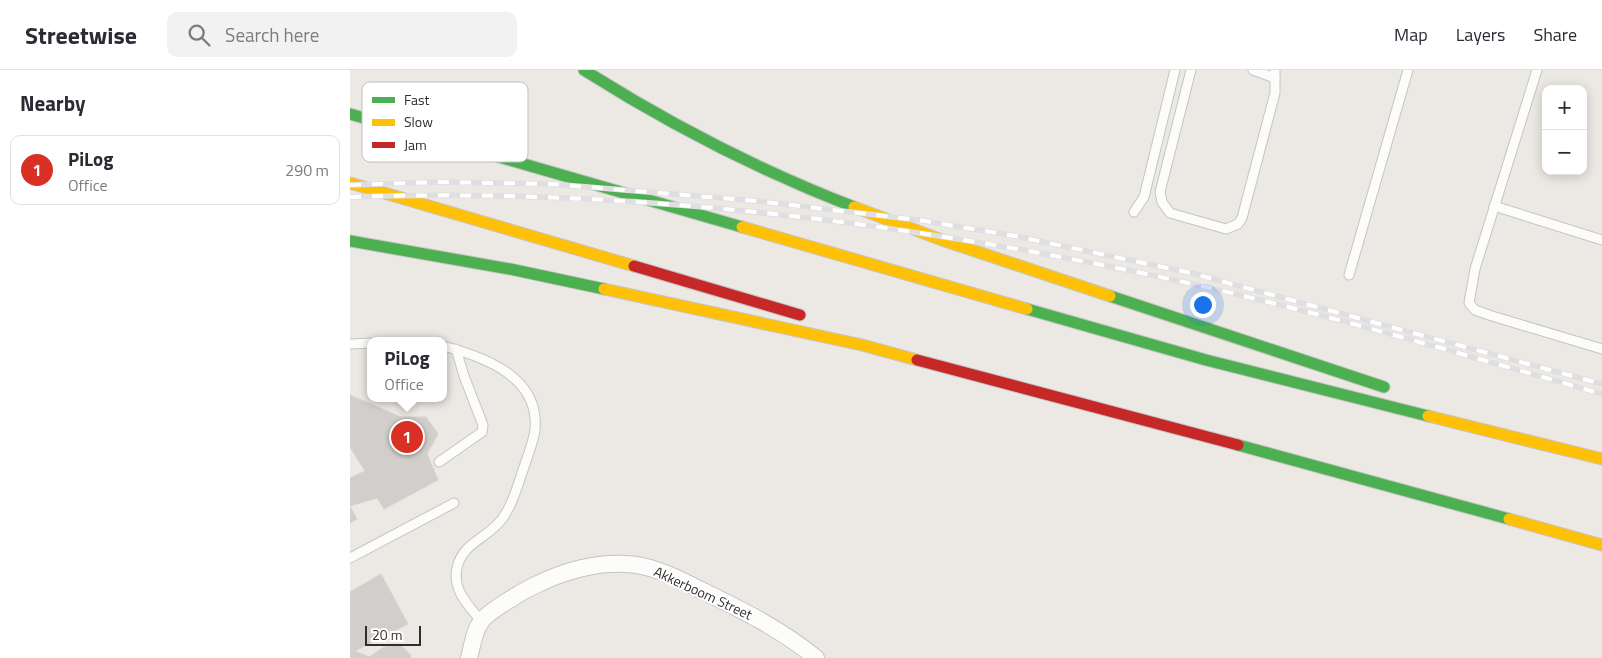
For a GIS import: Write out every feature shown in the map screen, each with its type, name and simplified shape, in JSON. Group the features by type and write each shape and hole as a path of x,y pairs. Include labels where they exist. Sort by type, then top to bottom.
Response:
{"highway":[{"path":"584,70 668,121 804,188 942,240 1397,392"},
{"path":"517,162 1206,360 1602,459"},
{"path":"350,183 809,317"},
{"path":"350,241 510,269 862,345 1602,545"},
{"path":"856,331 1315,466"},
{"path":"1453,410 1602,459"}],"street":[{"name":"Akkerboom Street","path":"481,621 541,582 594,566 626,564 643,566 680,579 775,628 815,658"},
{"path":"469,658 481,621"}],"lane":[{"path":"1134,212 1144,197 1175,70"},
{"path":"1191,70 1160,192 1165,207 1170,213 1226,229 1238,224 1242,218 1275,93 1275,74 1253,70"},
{"path":"1349,275 1408,70"},
{"path":"1537,70 1494,206 1468,297 1471,306 1492,316 1602,349"},
{"path":"1494,206 1602,240"},
{"path":"350,344 367,343"},
{"path":"447,347 497,365 517,379 532,406 535,422 530,449 506,513 494,528 467,547 461,555 456,569 458,591 481,621"},
{"path":"439,462 482,432 483,425 464,376 456,349"},
{"path":"350,558 454,504"}],"building":[{"path":"350,395 401,417 426,417 438,434 427,454 438,480 384,509 377,498 350,506 350,478 365,471 350,447"},
{"path":"350,506 357,519 350,523"},
{"path":"381,574 408,624 355,651 369,657 384,647 400,645 410,654 411,658 350,658 350,592"}],"railway":[{"path":"350,185 438,182 552,184 757,201 918,220 1015,236 1191,273 1602,384"},
{"path":"350,197 455,195 561,198 666,204 772,214 877,227 981,243 1085,262 1240,295 1396,336 1602,394"}],"traffic: fast":[{"path":"584,70 682,128 749,162 854,207"},
{"path":"350,114 362,117"},
{"path":"517,162 742,227"},
{"path":"350,241 510,269 604,289"},
{"path":"1110,296 1384,387"},
{"path":"1027,309 1206,360 1428,416"},
{"path":"1238,445 1509,519"}],"traffic: slow":[{"path":"350,183 634,266"},
{"path":"854,207 942,240 1110,296"},
{"path":"742,227 1027,309"},
{"path":"604,289 862,345 917,360"},
{"path":"1428,416 1602,459"},
{"path":"1509,519 1602,545"}],"traffic: jam":[{"path":"634,266 800,315"},
{"path":"917,360 1238,445"}],"place":[{"name":"PiLog","path":"407,437"}]}
